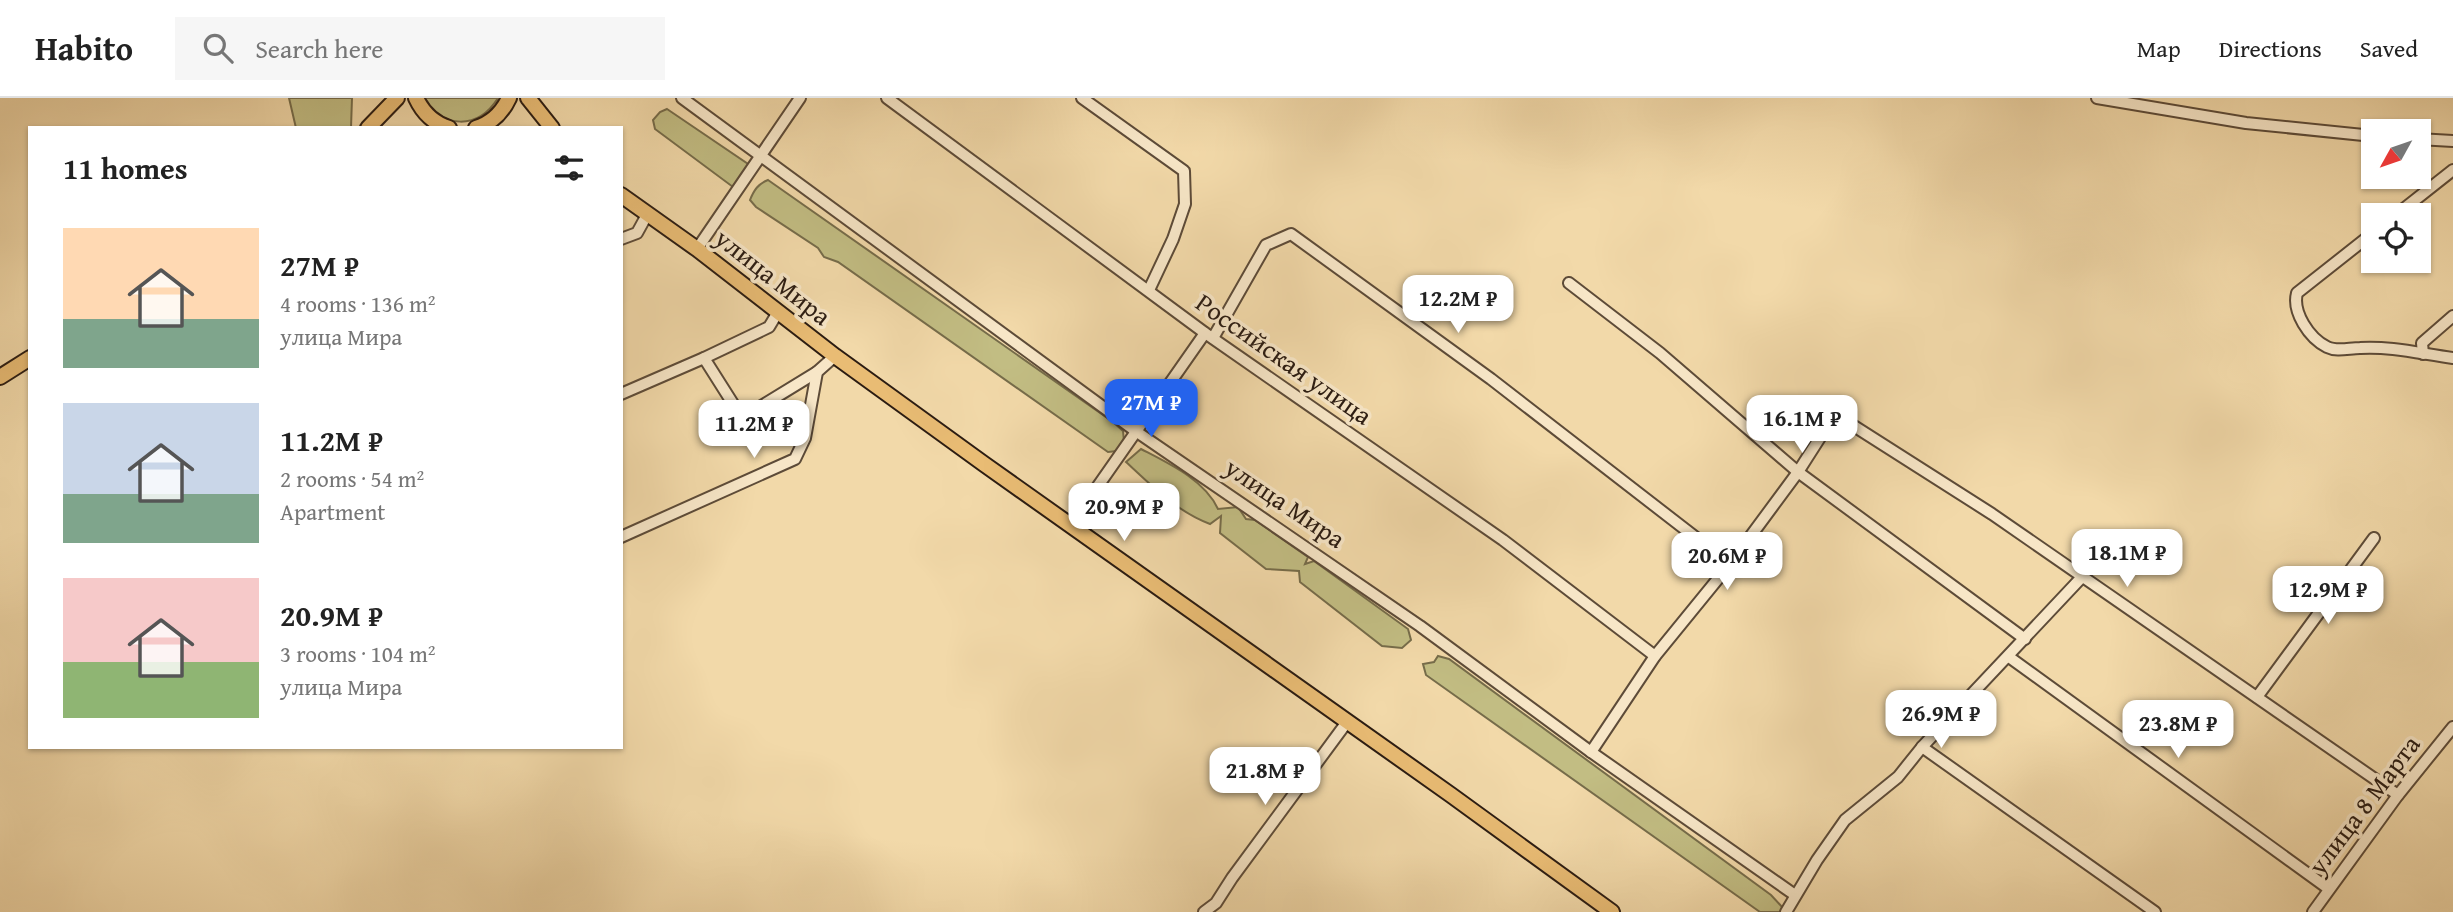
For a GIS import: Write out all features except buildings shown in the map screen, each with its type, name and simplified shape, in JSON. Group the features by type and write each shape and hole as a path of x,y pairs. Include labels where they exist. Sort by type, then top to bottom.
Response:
{"main road":[{"path":"372,124 397,98"},
{"path":"416,98 431,119 445,126"},
{"path":"480,126 494,119 509,98"},
{"path":"528,98 551,126"},
{"path":"540,98 552,126"},
{"name":"улица Мира","path":"623,196 697,249 835,356 1612,912"},
{"path":"0,377 28,359"}],"street":[{"path":"372,124 387,98"},
{"name":"улица Мира","path":"682,98 1137,432 1420,626 1591,752 1795,895"},
{"path":"697,249 800,98"},
{"name":"Российская улица","path":"887,98 1209,336 1503,540 1655,656"},
{"path":"1082,98 1184,171 1185,204 1173,239 1149,290"},
{"path":"2102,98 2246,123 2361,135"},
{"path":"2431,140 2453,141"},
{"path":"2411,203 2453,170"},
{"path":"623,238 637,233 648,213"},
{"path":"1070,526 1209,336 1266,245 1291,234 1491,379 1730,564"},
{"path":"2361,242 2297,293 2296,310 2317,340 2329,348 2380,347 2453,358"},
{"path":"1569,283 1660,353 1798,472 2025,639"},
{"path":"623,393 769,327 778,312"},
{"path":"2423,354 2422,343 2453,316"},
{"path":"704,358 742,418 817,372 835,356"},
{"path":"623,536 795,458 805,438 817,372"},
{"path":"1591,752 1655,656 1730,564 1798,472 1835,414 1992,514 2398,795"},
{"path":"2257,697 2374,538"},
{"path":"1786,912 1845,820 1898,777 1922,747 2082,577"},
{"path":"2009,657 2329,889"},
{"path":"1204,912 1216,903 1347,722"},
{"name":"улица 8 Марта","path":"2313,912 2398,795 2453,727"},
{"path":"1922,747 2155,912"}],"shaded area":[{"path":"289,98 352,98 351,126 296,126"},
{"path":"423,98 498,98 481,116 461,122 440,116"},
{"path":"667,109 751,166 733,187 655,129 653,120"},
{"path":"768,180 1113,422 1123,431 1124,442 1117,451 1108,452 838,262 824,257 818,248 756,207 750,200 759,185"},
{"path":"1141,449 1174,466 1195,481 1218,509 1238,507 1246,519 1255,520 1308,557 1305,564 1314,561 1408,629 1411,640 1402,648 1382,646 1300,582 1299,571 1266,569 1220,533 1221,516 1210,524 1175,505 1126,462"},
{"path":"1438,656 1449,659 1771,895 1783,908 1781,912 1760,912 1426,675 1423,664 1434,662"}]}
